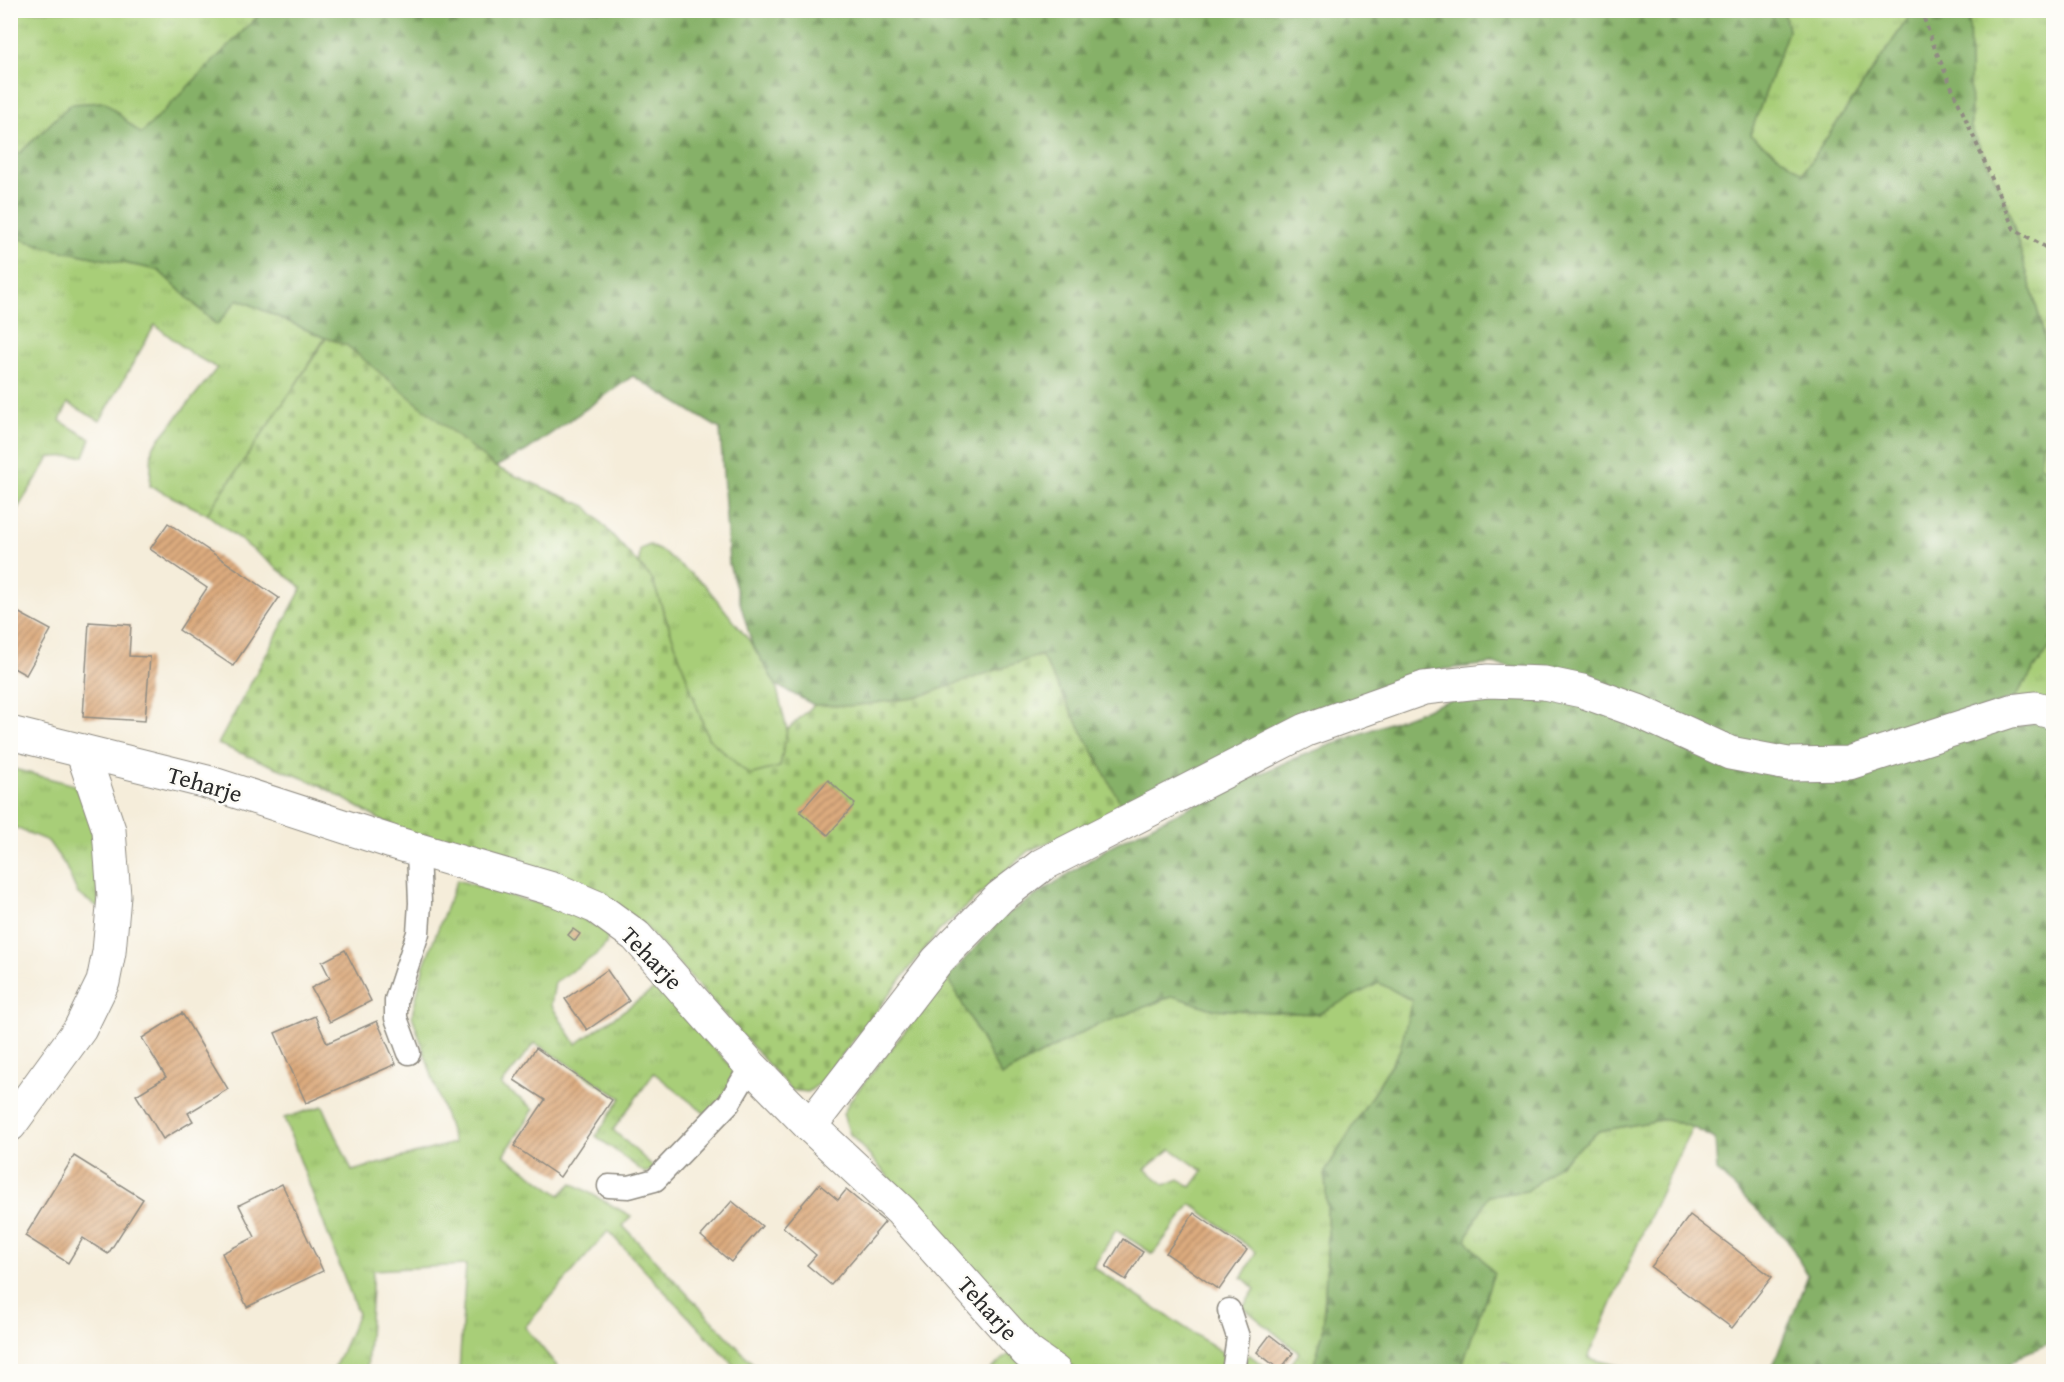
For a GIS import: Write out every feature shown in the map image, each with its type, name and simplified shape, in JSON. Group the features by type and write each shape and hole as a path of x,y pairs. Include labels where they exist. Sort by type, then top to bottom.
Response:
{"street":[{"path":"810,1126 937,961 1000,897 1042,865 1306,730 1424,688 1488,681 1544,683 1582,691 1638,711 1730,753 1788,764 1849,763 2011,711 2036,708 2054,713"},
{"name":"Teharje","path":"10,733 207,782 418,850 556,890 596,907 636,936 751,1066 810,1126 901,1210 1027,1352 1055,1371"},
{"path":"10,1125 80,1029 103,982 107,962 114,896 109,830 82,751"}],"lane":[{"path":"409,1053 396,1017 396,1000 418,933 420,903 418,850"},
{"path":"609,1186 629,1187 655,1180 729,1103 751,1066"},
{"path":"1229,1310 1238,1337 1233,1371"}],"path":[{"path":"1921,10 1935,49 2014,229 2054,252"}],"green space":[{"path":"10,11 263,11 141,134 105,102 71,104 19,154 11,150"},
{"path":"263,11 1784,11 1788,31 1750,135 1803,173 1913,11 1969,11 1971,128 2007,204 2053,370 2053,443 2043,443 2040,465 2053,476 2053,643 2014,698 1900,738 1815,753 1734,744 1542,672 1492,664 1429,671 1124,810 1041,655 915,698 852,706 814,705 776,685 752,644 729,564 720,429 633,376 526,451 495,467 345,345 238,299 217,325 158,270 53,249 11,236 11,150 19,154 71,104 105,102 141,134"},
{"path":"1784,11 1913,11 1803,173 1750,135 1788,31"},
{"path":"1969,11 2053,11 2053,370 2007,204 1971,128"},
{"path":"11,236 53,249 158,270 216,325 238,299 325,338 291,392 207,514 150,486 152,448 217,368 192,354 155,325 100,421 68,403 60,421 91,439 84,456 50,457 11,519"},
{"path":"326,338 346,345 495,467 586,506 652,579 708,738 749,775 780,767 787,730 814,705 852,706 915,698 1041,655 1124,810 1028,851 938,932 821,1082 808,1092 791,1090 643,924 389,825 320,785 218,744 302,588 207,514"},
{"path":"2043,443 2053,443 2053,476 2040,465"},
{"path":"650,545 666,554 705,585 752,644 776,685 787,730 780,767 749,775 708,738 652,579 639,564 640,549"},
{"path":"2053,643 2053,706 2014,698"},
{"path":"1469,693 1577,697 1726,764 1987,731 2053,720 2053,1342 2026,1353 1999,1371 1771,1371 1808,1275 1787,1239 1717,1171 1715,1139 1692,1127 1667,1119 1599,1131 1527,1191 1488,1196 1466,1239 1494,1273 1460,1371 1312,1371 1323,1332 1328,1234 1325,1172 1400,1050 1412,1000 1379,983 1318,1014 1212,1009 1173,996 1090,1028 1001,1076 948,977 1003,917 1114,844 1224,790 1293,759"},
{"path":"10,768 74,785 91,810 99,908 78,894 65,865 48,841 11,826"},
{"path":"457,880 565,909 608,933 606,944 597,954 555,982 551,1005 576,1044 656,988 734,1069 732,1086 708,1116 654,1073 613,1130 656,1169 645,1173 596,1136 621,1098 535,1043 501,1085 534,1109 504,1155 560,1195 572,1183 631,1216 623,1226 760,1371 739,1371 608,1231 525,1327 561,1371 459,1371 466,1265 373,1270 367,1371 333,1371 358,1314 284,1118 323,1106 352,1171 454,1143 412,1015 424,965"},
{"path":"948,977 1001,1076 1090,1028 1173,996 1212,1009 1317,1014 1379,982 1412,1001 1400,1050 1325,1172 1328,1234 1323,1332 1312,1371 1286,1371 1299,1353 1243,1307 1255,1289 1242,1277 1256,1252 1191,1204 1153,1254 1116,1230 1093,1267 1225,1354 1223,1371 1080,1371 1064,1363 1009,1311 850,1134 843,1114 851,1099","holes":["1171,1149 1203,1171 1191,1187 1179,1179 1165,1185 1145,1169"]},
{"path":"1667,1119 1692,1127 1648,1220 1588,1358 1638,1371 1522,1371 1504,1362 1500,1371 1460,1372 1474,1331 1466,1239 1488,1196 1527,1191 1599,1131"},
{"path":"1011,1353 1034,1372 987,1372"},
{"path":"1248,1354 1272,1371 1241,1372"}],"building":[{"path":"168,523 279,598 233,666 179,630 207,588 150,549"},
{"path":"10,608 51,630 26,675 10,666"},
{"path":"89,622 131,625 129,656 150,657 145,721 83,717"},
{"path":"828,780 855,804 828,835 800,812"},
{"path":"573,929 580,934 575,941 568,935"},
{"path":"345,950 371,1001 330,1022 311,988 330,978 322,962"},
{"path":"607,970 629,1001 587,1030 565,999"},
{"path":"182,1013 228,1089 188,1113 193,1121 163,1139 136,1095 166,1077 142,1038"},
{"path":"315,1016 327,1043 377,1021 396,1064 306,1103 275,1033"},
{"path":"536,1048 612,1100 560,1177 514,1146 545,1100 514,1080"},
{"path":"74,1156 143,1199 108,1254 83,1238 68,1263 25,1236"},
{"path":"282,1184 323,1271 247,1307 222,1253 255,1237 239,1205"},
{"path":"819,1184 838,1200 846,1190 885,1222 831,1285 807,1265 816,1255 783,1227"},
{"path":"732,1201 762,1226 731,1262 701,1236"},
{"path":"1194,1213 1247,1250 1219,1290 1166,1253"},
{"path":"1690,1215 1772,1277 1732,1328 1651,1267"},
{"path":"1123,1239 1143,1252 1126,1280 1106,1267"},
{"path":"1270,1335 1293,1353 1280,1370 1257,1352"}]}
